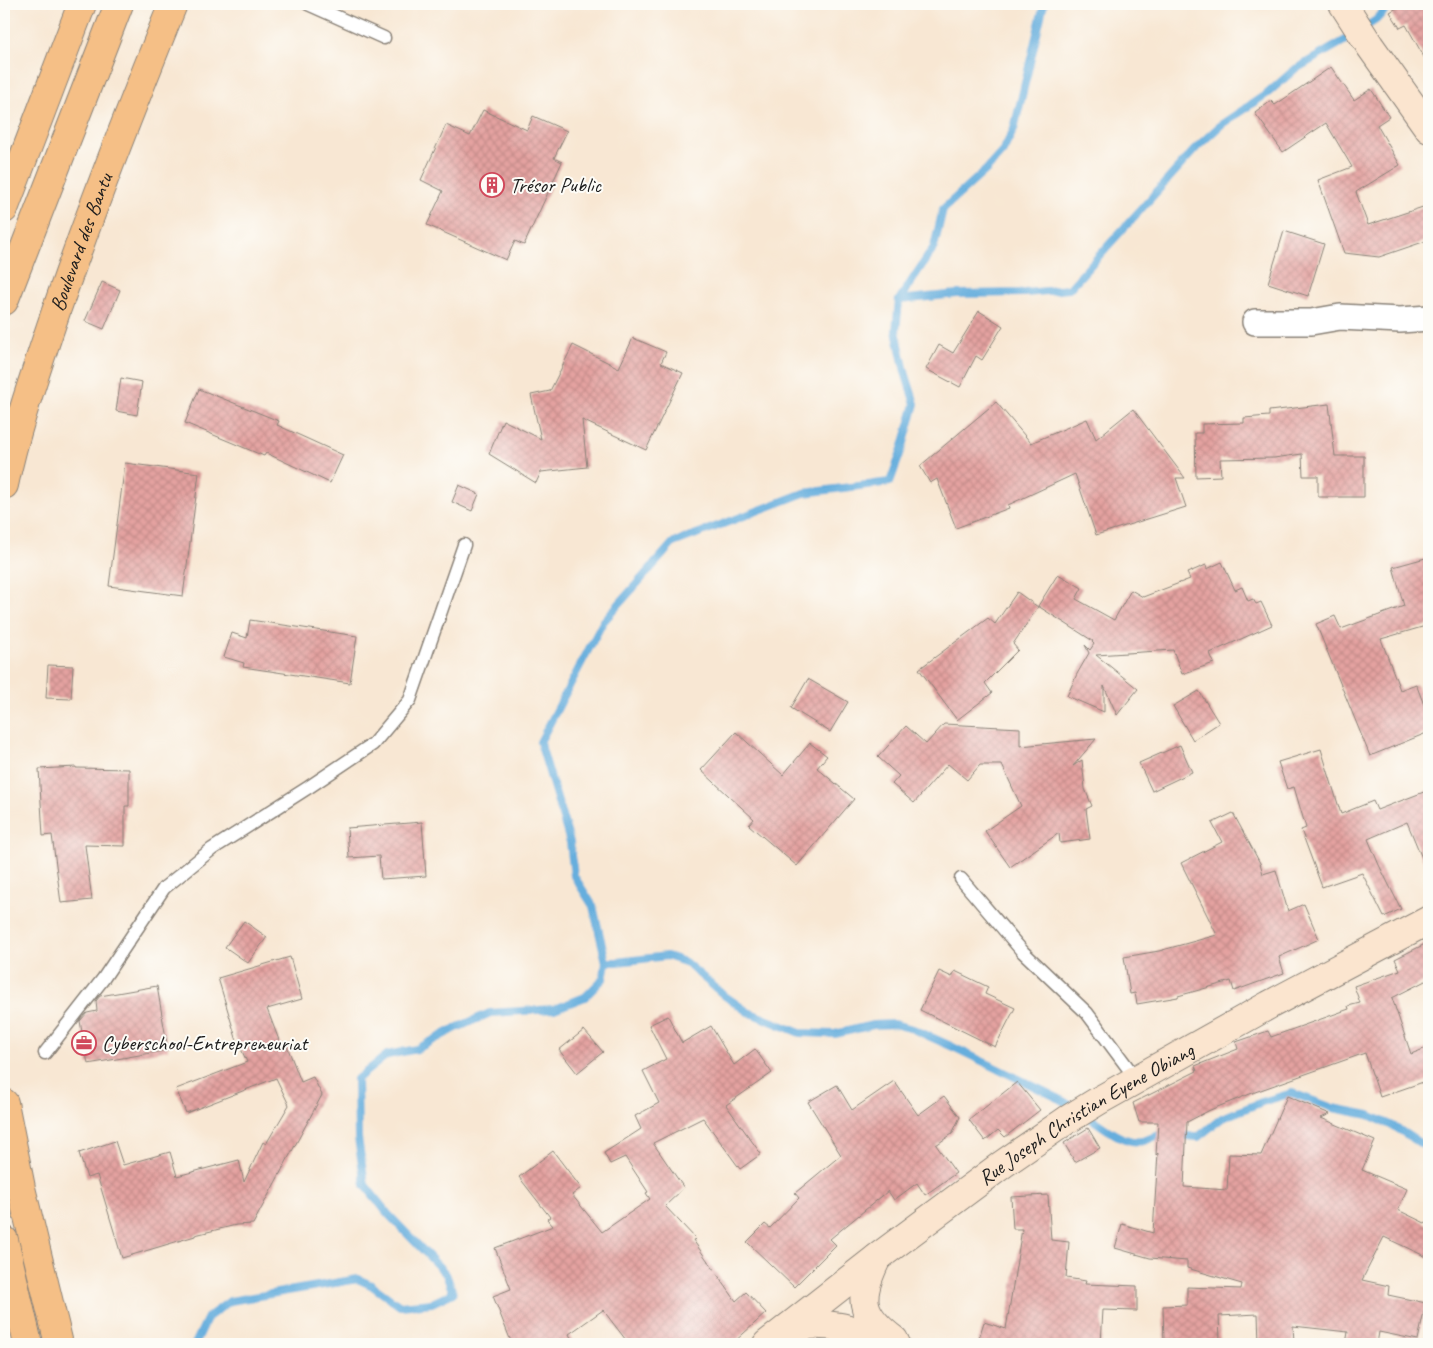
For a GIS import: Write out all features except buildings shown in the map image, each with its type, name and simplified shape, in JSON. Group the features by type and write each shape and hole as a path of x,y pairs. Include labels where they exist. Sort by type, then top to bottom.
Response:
{"highway":[{"path":"4,209 82,4"},
{"path":"4,300 120,4"},
{"name":"Boulevard des Bantu","path":"4,485 25,402 63,288 173,4"},
{"path":"4,1103 21,1188 59,1344"},
{"path":"6,1251 28,1344"}],"street":[{"path":"1347,9 1370,46 1429,129"},
{"path":"1255,322 1311,322 1340,317 1400,320 1429,318"},
{"name":"Rue Joseph Christian Eyene Obiang","path":"767,1344 878,1257 1067,1120 1269,1004 1429,920"},
{"path":"878,1257 867,1278 863,1301 869,1318 898,1344"},
{"path":"789,1326 822,1324 841,1326 898,1344"}],"lane":[{"path":"308,4 384,38"},
{"path":"45,1053 103,979 164,888 212,849 373,744 410,700 464,545"},
{"path":"961,878 1023,952 1087,1013 1137,1080"}],"waterway":[{"path":"899,300 934,247 943,209 986,170 1003,151 1014,129 1044,4"},
{"path":"195,1344 208,1317 230,1301 358,1279 371,1285 400,1306 432,1303 453,1293 446,1274 388,1214 365,1185 358,1138 357,1079 387,1055 417,1049 454,1029 490,1013 554,1009 585,997 603,979 606,962 593,906 574,876 570,842 540,742 603,622 673,543 804,493 890,482 915,404 905,372 896,331 899,300 957,294 1025,293 1069,289 1198,146 1222,124 1268,93 1294,70 1376,20 1391,4"},
{"path":"606,962 667,956 685,962 725,996 748,1012 800,1033 835,1034 873,1025 894,1024 913,1029 1058,1098 1076,1109"},
{"path":"1177,1135 1198,1137 1222,1118 1262,1102 1292,1093 1333,1108 1369,1115 1395,1127 1429,1149"},
{"path":"1086,1115 1113,1133 1128,1140 1143,1141 1158,1135 1165,1135"}],"place":[{"name":"Trésor Public","path":"492,185"},
{"name":"Cyberschool-Entrepreneuriat","path":"84,1043"}]}
